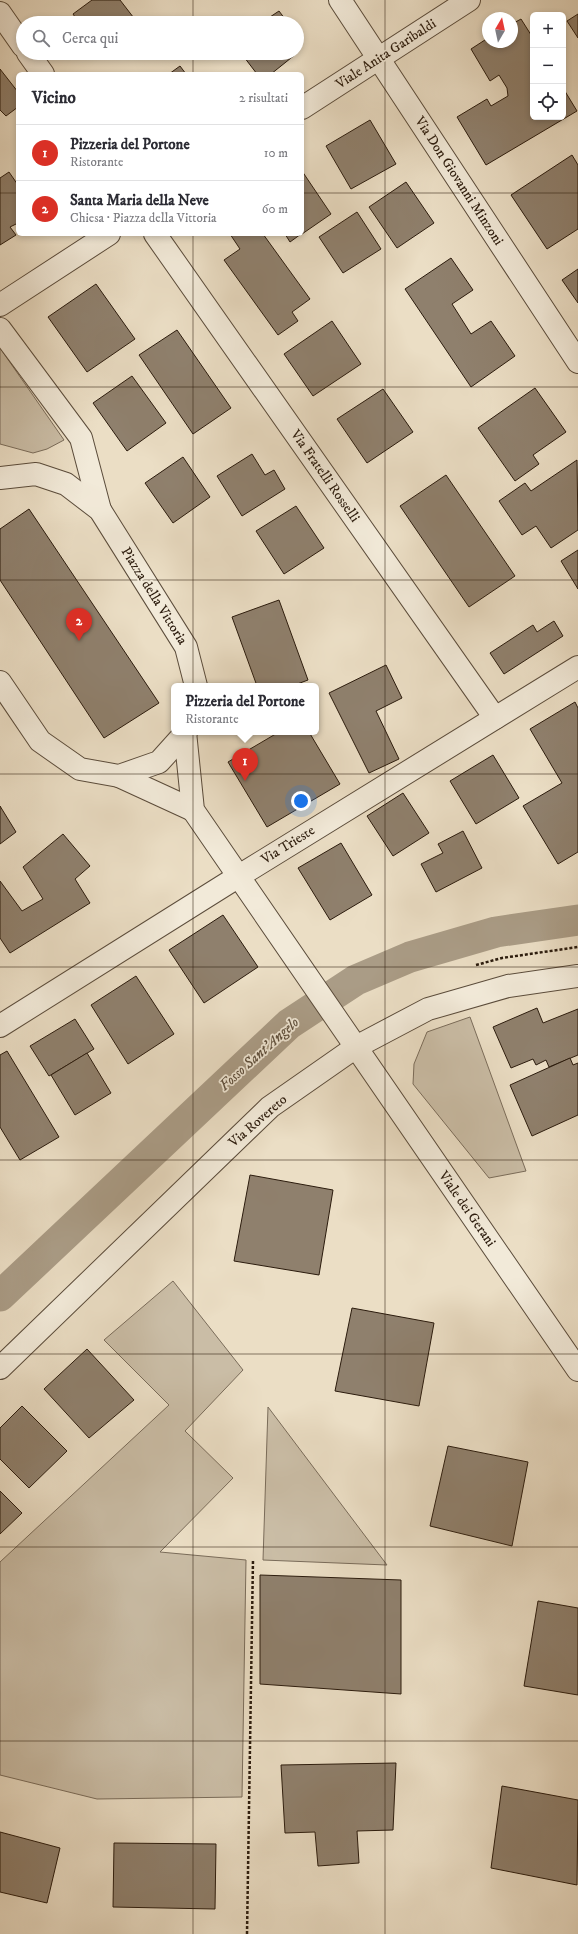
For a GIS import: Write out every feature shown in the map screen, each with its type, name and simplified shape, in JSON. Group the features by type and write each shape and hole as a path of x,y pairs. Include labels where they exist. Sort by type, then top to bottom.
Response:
{"street":[{"name":"Via Don Giovanni Minzoni","path":"340,0 578,362"},
{"name":"Viale Anita Garibaldi","path":"304,107 470,0"},
{"path":"0,13 16,36"},
{"path":"33,60 42,72"},
{"path":"0,305 106,236"},
{"name":"Via Fratelli Rosselli","path":"156,236 495,718"},
{"name":"Piazza della Vittoria","path":"0,329 81,438 100,510 186,647 195,683"},
{"name":"Piazza della Vittoria","path":"1,477 36,474 66,484 100,510"},
{"name":"Via Trieste","path":"0,1026 239,876 578,667"},
{"path":"0,682 40,740 80,769 119,776 193,810"},
{"path":"119,776 159,762 183,735"},
{"path":"186,735 193,810 239,876"},
{"name":"Viale dei Gerani","path":"239,876 578,1370"},
{"name":"Via Rovereto","path":"0,1368 270,1107 356,1047 428,1009 508,986 578,976"}],"path":[{"path":"247,1934 253,1560"}],"shaded area":[{"path":"0,348 64,440 47,449 33,453 0,444"},
{"path":"470,1017 526,1171 489,1178 413,1084 414,1064 427,1032"},
{"path":"173,1281 243,1370 185,1431 233,1478 160,1552 246,1560 242,1797 97,1799 0,1775 0,1562 169,1405 104,1340"},
{"path":"268,1407 387,1565 263,1560"}],"building":[{"path":"92,0 120,0 132,16 74,16 73,14"},
{"path":"279,11 283,16 272,16"},
{"path":"578,14 578,38 567,21"},
{"path":"521,19 530,33 530,120 562,120 486,165 457,117 487,99 491,106 508,96 507,88 499,75 490,81 471,49 482,42 482,48 518,48 518,21"},
{"path":"246,60 288,60 274,72 255,72"},
{"path":"180,66 184,72 172,72"},
{"path":"0,69 16,89 16,108 6,116 0,110"},
{"path":"566,93 577,111 566,118"},
{"path":"370,120 396,164 351,189 326,146"},
{"path":"572,155 578,165 578,229 547,249 511,195"},
{"path":"9,172 16,182 16,224 10,227 16,235 0,245 0,178"},
{"path":"304,174 331,214 304,233"},
{"path":"406,182 434,223 397,248 369,207"},
{"path":"357,212 381,249 343,273 319,237"},
{"path":"231,236 264,236 310,299 292,312 298,321 278,335 224,260 240,249"},
{"path":"286,236 298,236 290,242"},
{"path":"451,258 473,290 452,304 471,334 491,321 515,356 471,387 405,289"},
{"path":"578,269 578,303 562,280"},
{"path":"96,284 135,339 87,372 48,317"},
{"path":"332,321 361,364 313,396 284,354"},
{"path":"177,330 231,408 193,434 139,355"},
{"path":"132,376 166,423 127,451 93,403"},
{"path":"535,388 566,432 533,455 539,464 515,481 478,428"},
{"path":"383,389 413,432 367,463 337,419"},
{"path":"252,454 265,475 274,470 285,489 242,516 217,476"},
{"path":"183,457 210,497 173,523 145,483"},
{"path":"577,460 578,530 551,548 536,526 522,535 499,501 525,483 531,491"},
{"path":"446,475 515,576 469,607 400,506"},
{"path":"296,506 324,548 284,574 256,531"},
{"path":"29,509 159,703 104,738 0,580 0,529"},
{"path":"578,550 578,589 561,561"},
{"path":"279,600 308,680 300,683 256,683 232,617"},
{"path":"554,621 563,636 504,674 490,653 533,625 537,632"},
{"path":"386,665 402,698 376,711 399,759 369,773 329,693"},
{"path":"575,702 578,708 578,852 558,864 523,806 562,783 530,729"},
{"path":"274,735 311,735 340,784 267,827 228,762"},
{"path":"493,755 519,798 476,824 450,781"},
{"path":"403,793 429,833 393,856 367,816"},
{"path":"0,806 16,832 0,844"},
{"path":"463,831 482,868 436,892 421,864 443,853 438,844"},
{"path":"63,834 90,866 75,879 90,903 10,953 0,938 0,881 22,911 43,899 23,867"},
{"path":"341,843 372,895 330,920 298,868"},
{"path":"223,915 258,967 204,1003 169,950"},
{"path":"136,976 174,1034 128,1064 91,1005"},
{"path":"537,1008 543,1023 578,1009 578,1055 549,1067 546,1060 536,1065 533,1059 511,1068 493,1027"},
{"path":"75,1019 94,1049 49,1076 30,1046"},
{"path":"7,1051 59,1137 20,1160 0,1127 0,1055"},
{"path":"87,1053 111,1093 75,1115 51,1075"},
{"path":"570,1058 573,1065 578,1063 578,1115 532,1136 510,1085"},
{"path":"250,1175 333,1190 319,1275 234,1261"},
{"path":"352,1308 434,1323 419,1406 335,1391"},
{"path":"87,1349 134,1400 89,1438 44,1389"},
{"path":"22,1406 67,1451 29,1488 0,1459 0,1428"},
{"path":"448,1446 528,1462 512,1546 430,1526"},
{"path":"0,1491 22,1513 0,1534"},
{"path":"260,1575 401,1580 401,1694 260,1684"},
{"path":"538,1601 578,1608 578,1695 524,1686"},
{"path":"396,1763 393,1830 357,1831 359,1863 318,1866 315,1832 285,1833 281,1765"},
{"path":"502,1786 578,1800 577,1885 491,1868"},
{"path":"0,1832 60,1848 47,1903 0,1892"},
{"path":"114,1843 216,1844 215,1909 113,1907"}],"waterway":[{"name":"Fosso Sant'Angelo","path":"0,1296 289,1024 356,980 410,957 496,932 578,920"}],"place":[{"name":"Santa Maria della Neve","path":"79,641"},
{"name":"Pizzeria del Portone","path":"245,781"}]}
